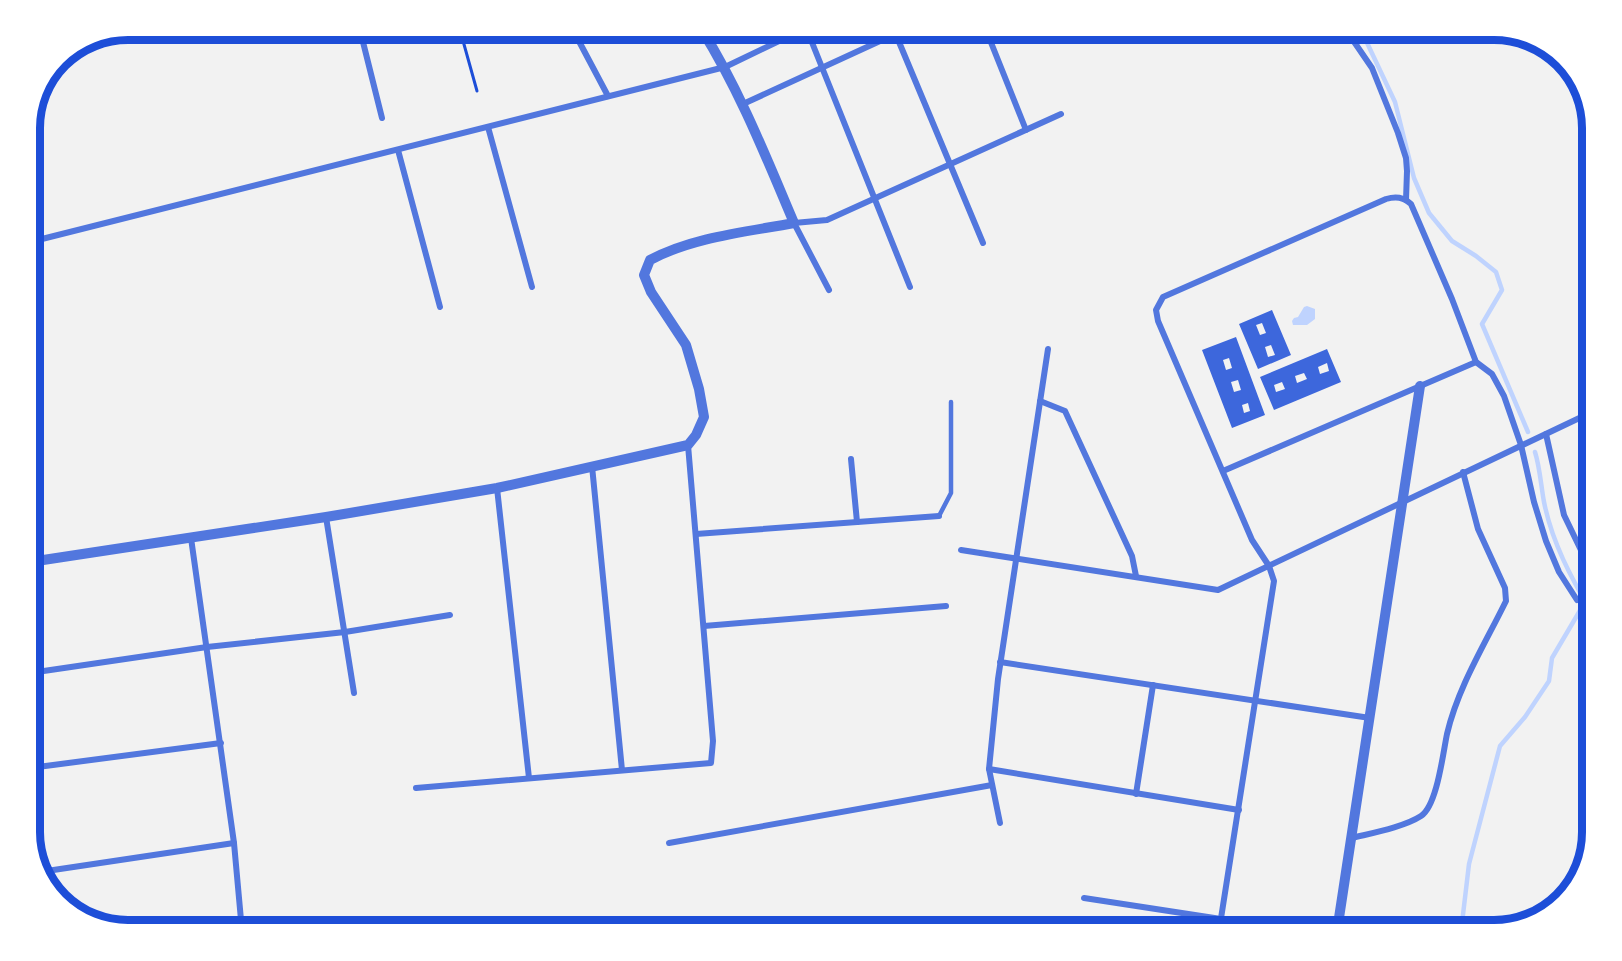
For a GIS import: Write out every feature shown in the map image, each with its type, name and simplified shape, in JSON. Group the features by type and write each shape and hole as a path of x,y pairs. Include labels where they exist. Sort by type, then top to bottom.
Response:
{"street":[{"path":"362,40 382,118"},
{"path":"578,40 608,96"},
{"path":"708,40 725,67 743,104 794,223 829,290"},
{"path":"41,239 725,67 781,40"},
{"path":"811,40 910,287"},
{"path":"743,104 879,40"},
{"path":"898,40 983,243"},
{"path":"990,40 1026,130"},
{"path":"1352,40 1376,77 1398,133 1406,158 1408,202 1452,299 1476,362 1492,374 1504,396 1521,445 1546,541 1559,572 1577,600"},
{"path":"41,560 326,517 497,488 688,445 696,435 704,417 699,389 686,345 651,292 644,275 650,260 698,242 794,223 827,220 1060,114"},
{"path":"488,127 532,287"},
{"path":"398,150 440,307"},
{"path":"1083,898 1221,919 1274,581 1269,566 1252,540 1158,321 1157,304 1167,294 1386,199 1393,197 1408,202"},
{"path":"1000,823 989,769 1000,662 1048,349"},
{"path":"1223,471 1476,362"},
{"path":"1339,920 1420,386"},
{"path":"1041,400 1065,411 1132,556 1136,576"},
{"path":"961,550 1218,590 1581,417"},
{"path":"1546,434 1564,515 1582,551"},
{"path":"416,788 711,763 713,741 688,445"},
{"path":"851,459 857,522"},
{"path":"592,465 622,770"},
{"path":"1352,838 1385,830 1423,815 1434,796 1450,721 1463,687 1506,601 1505,588 1478,529 1463,472"},
{"path":"497,488 529,778"},
{"path":"696,534 939,516"},
{"path":"326,517 354,693"},
{"path":"191,538 221,743 241,920"},
{"path":"704,626 946,606"},
{"path":"41,671 207,646 345,632 450,615"},
{"path":"1000,662 1370,718"},
{"path":"1136,794 1153,686"},
{"path":"41,767 221,743"},
{"path":"989,769 1239,810"},
{"path":"669,843 992,785"},
{"path":"49,871 234,843"}],"lane":[{"path":"939,516 951,493 951,402"}],"path":[{"path":"463,40 477,91"}],"water":[{"path":"1307,306 1315,309 1315,319 1307,325 1293,325 1294,318 1298,317"}],"building":[{"path":"1272,310 1291,355 1258,369 1239,324","holes":["1262,323 1266,333 1260,335 1256,325","1271,345 1275,355 1268,357 1265,347"]},
{"path":"1236,337 1265,415 1232,428 1202,350","holes":["1229,358 1232,368 1226,370 1223,360","1238,380 1241,390 1234,392 1231,382","1248,403 1250,411 1244,413 1242,405"]},
{"path":"1327,349 1341,382 1274,410 1260,377","holes":["1327,363 1329,371 1320,374 1318,367","1304,373 1307,379 1297,383 1295,376","1282,382 1285,389 1276,392 1274,385"]}],"waterway":[{"path":"1366,40 1395,102 1414,178 1429,213 1452,241 1496,272 1502,290 1482,324 1528,432"},
{"path":"1535,452 1547,517 1557,545 1582,594"},
{"path":"1462,920 1469,864 1500,746 1525,717 1549,681 1552,658 1582,608"}]}
